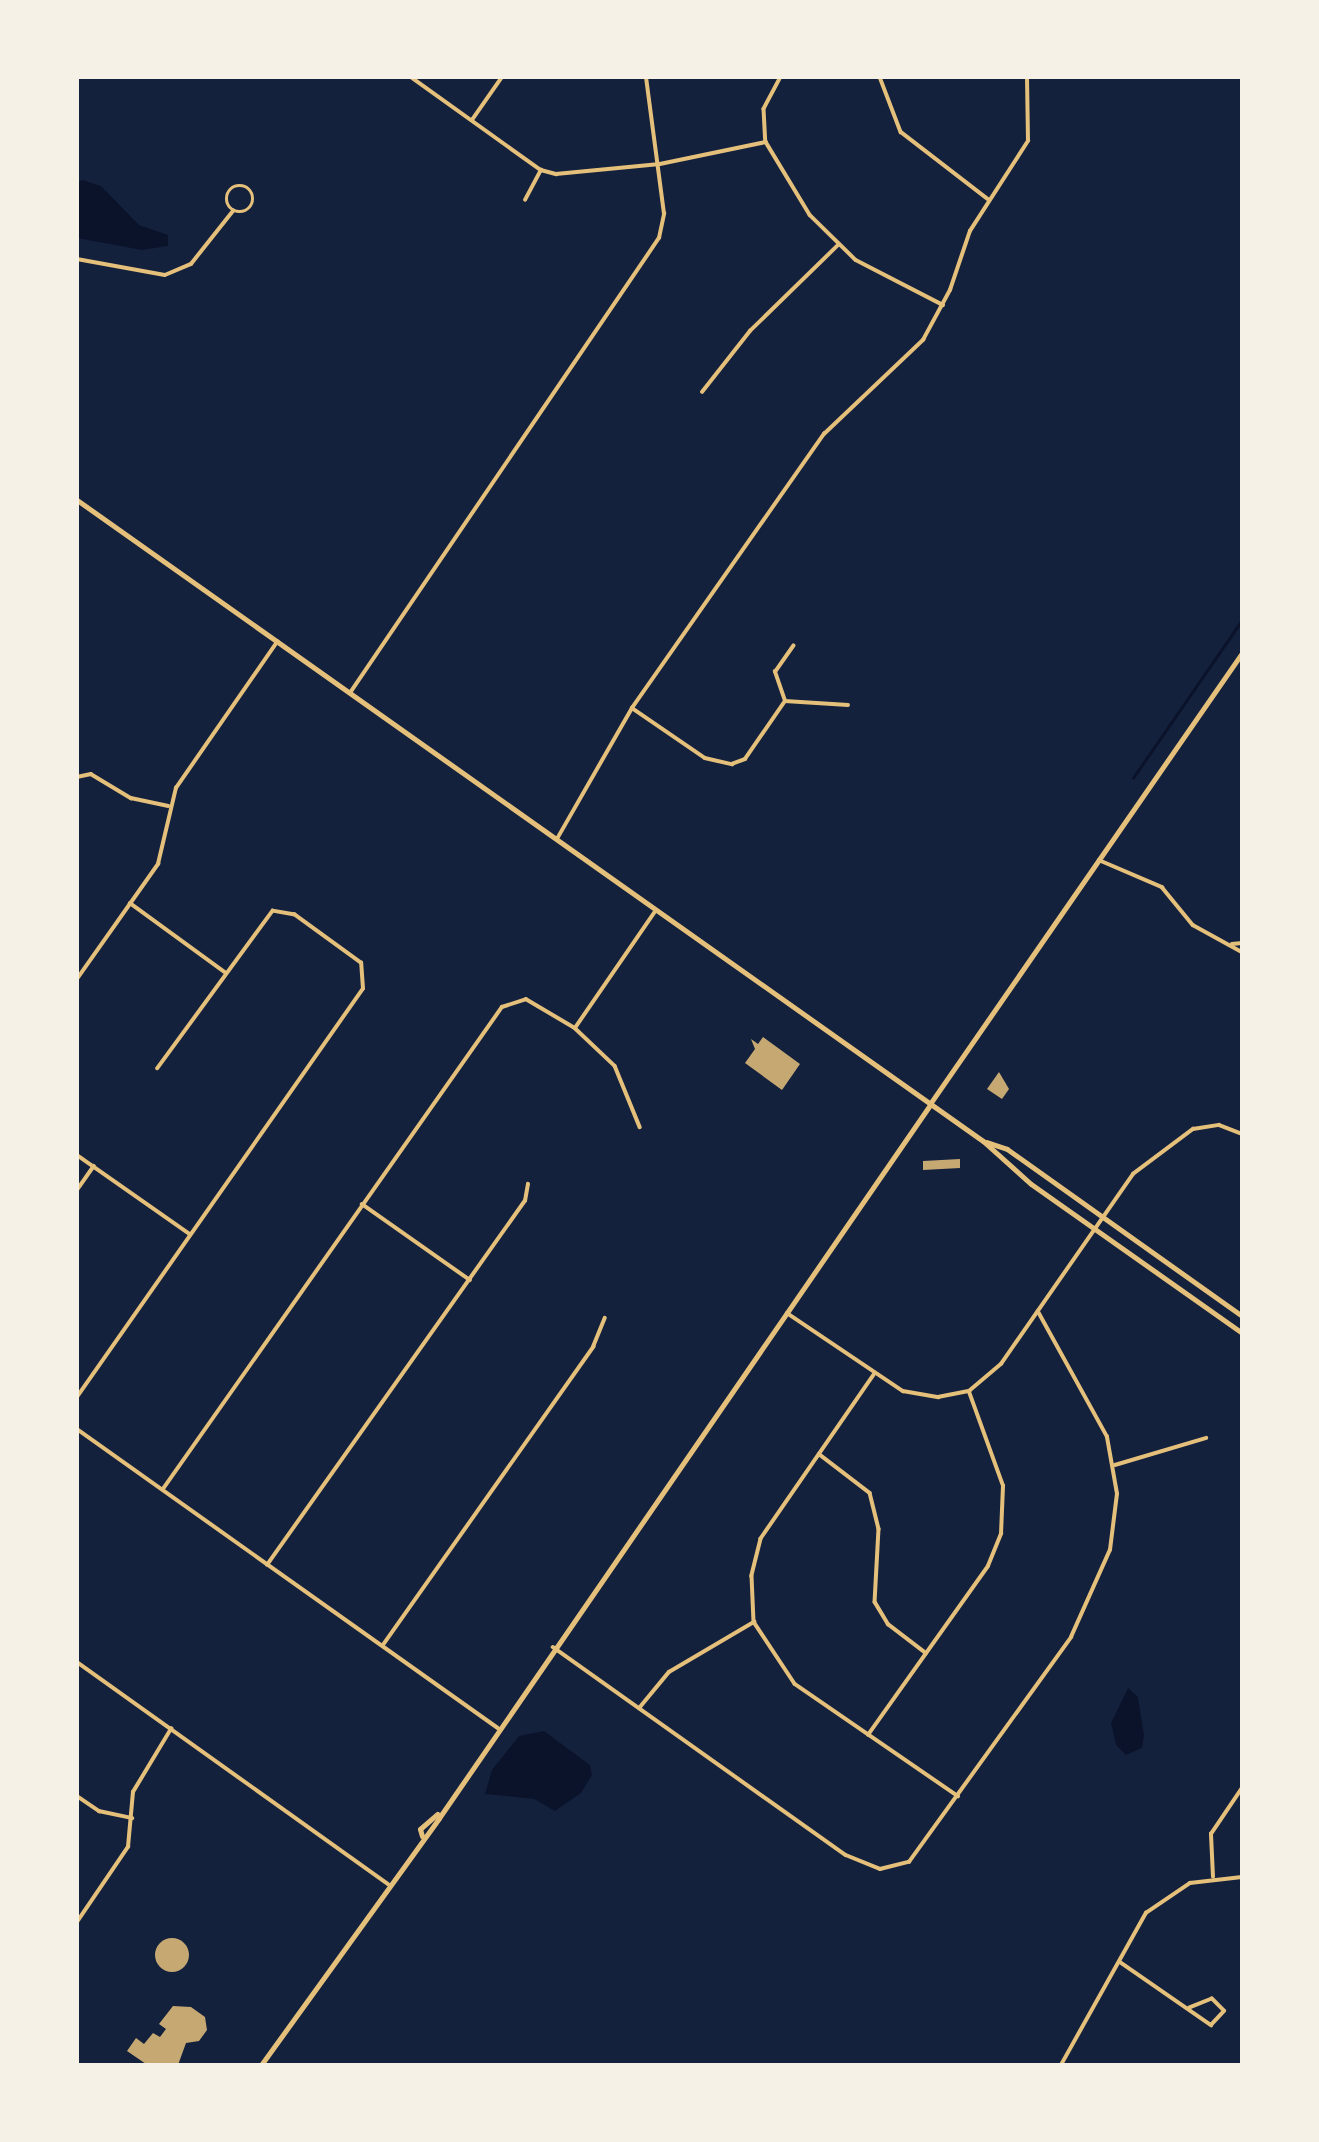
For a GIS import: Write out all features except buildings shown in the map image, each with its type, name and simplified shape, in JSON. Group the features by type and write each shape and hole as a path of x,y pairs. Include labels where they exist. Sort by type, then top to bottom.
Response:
{"main road":[{"path":"77,500 983,1142 1096,1229 1242,1333"},
{"path":"261,2065 930,1105"},
{"path":"983,1142 1007,1149 1242,1316"}],"street":[{"path":"411,77 541,170 581,175 660,164 766,142"},
{"path":"471,120 502,77"},
{"path":"350,693 654,248 664,214 660,164 646,77"},
{"path":"781,77 764,109 766,142 804,206 838,245 881,276 943,305"},
{"path":"880,77 901,132 988,200"},
{"path":"556,841 632,708 824,434 850,404 904,364 943,305 988,200 1028,141 1027,77"},
{"path":"525,200 541,170"},
{"path":"77,259 165,275 191,264 233,211 252,205 245,187 229,191 233,211"},
{"path":"702,393 750,331 838,245"},
{"path":"77,979 158,864 168,806 277,642"},
{"path":"785,701 775,672 793,646"},
{"path":"930,1105 1242,653"},
{"path":"632,708 705,758 733,764 745,759 785,701"},
{"path":"785,701 848,705"},
{"path":"77,777 91,774 131,798 168,806"},
{"path":"1099,860 1162,887 1193,925 1232,944 1242,952"},
{"path":"130,903 225,972"},
{"path":"77,1397 363,989 366,975 354,956 278,910 264,918 158,1069"},
{"path":"575,1028 656,910"},
{"path":"1232,944 1242,943"},
{"path":"163,1489 362,1204 508,1002 534,1002 575,1028 615,1066 640,1127"},
{"path":"786,1312 874,1375 920,1396 969,1391 1009,1352 1133,1174 1193,1129 1219,1125 1242,1133"},
{"path":"77,1155 190,1234"},
{"path":"77,1190 94,1166"},
{"path":"267,1565 525,1201 528,1184"},
{"path":"362,1204 470,1280"},
{"path":"553,1647 846,1855 889,1869 916,1856 1094,1597 1114,1530 1115,1465 1093,1404 1038,1312"},
{"path":"383,1645 593,1347 605,1318"},
{"path":"874,1375 819,1454 755,1555 754,1622 786,1674 958,1796"},
{"path":"869,1735 988,1566 1003,1521 1000,1474 969,1391"},
{"path":"77,1429 498,1728"},
{"path":"1115,1465 1206,1438"},
{"path":"819,1454 870,1493 879,1529 876,1602 888,1624 927,1653"},
{"path":"640,1707 669,1671 754,1622"},
{"path":"77,1662 388,1884"},
{"path":"77,1922 128,1847 133,1792 171,1729"},
{"path":"1213,1877 1211,1834 1242,1788"},
{"path":"77,1796 99,1811 132,1818"},
{"path":"1061,2065 1120,1962 1138,1924 1163,1897 1213,1877 1242,1877"},
{"path":"1120,1962 1211,2025 1224,2011 1212,1998 1190,2008"}],"water":[{"path":"83,180 101,186 139,225 168,235 168,246 142,250 77,238 77,182"},
{"path":"1128,1688 1138,1697 1144,1736 1142,1748 1126,1755 1116,1745 1111,1723"},
{"path":"544,1731 590,1765 592,1775 581,1793 555,1811 534,1799 485,1794 492,1770 519,1736"}],"waterway":[{"path":"1133,778 1242,620"}]}
